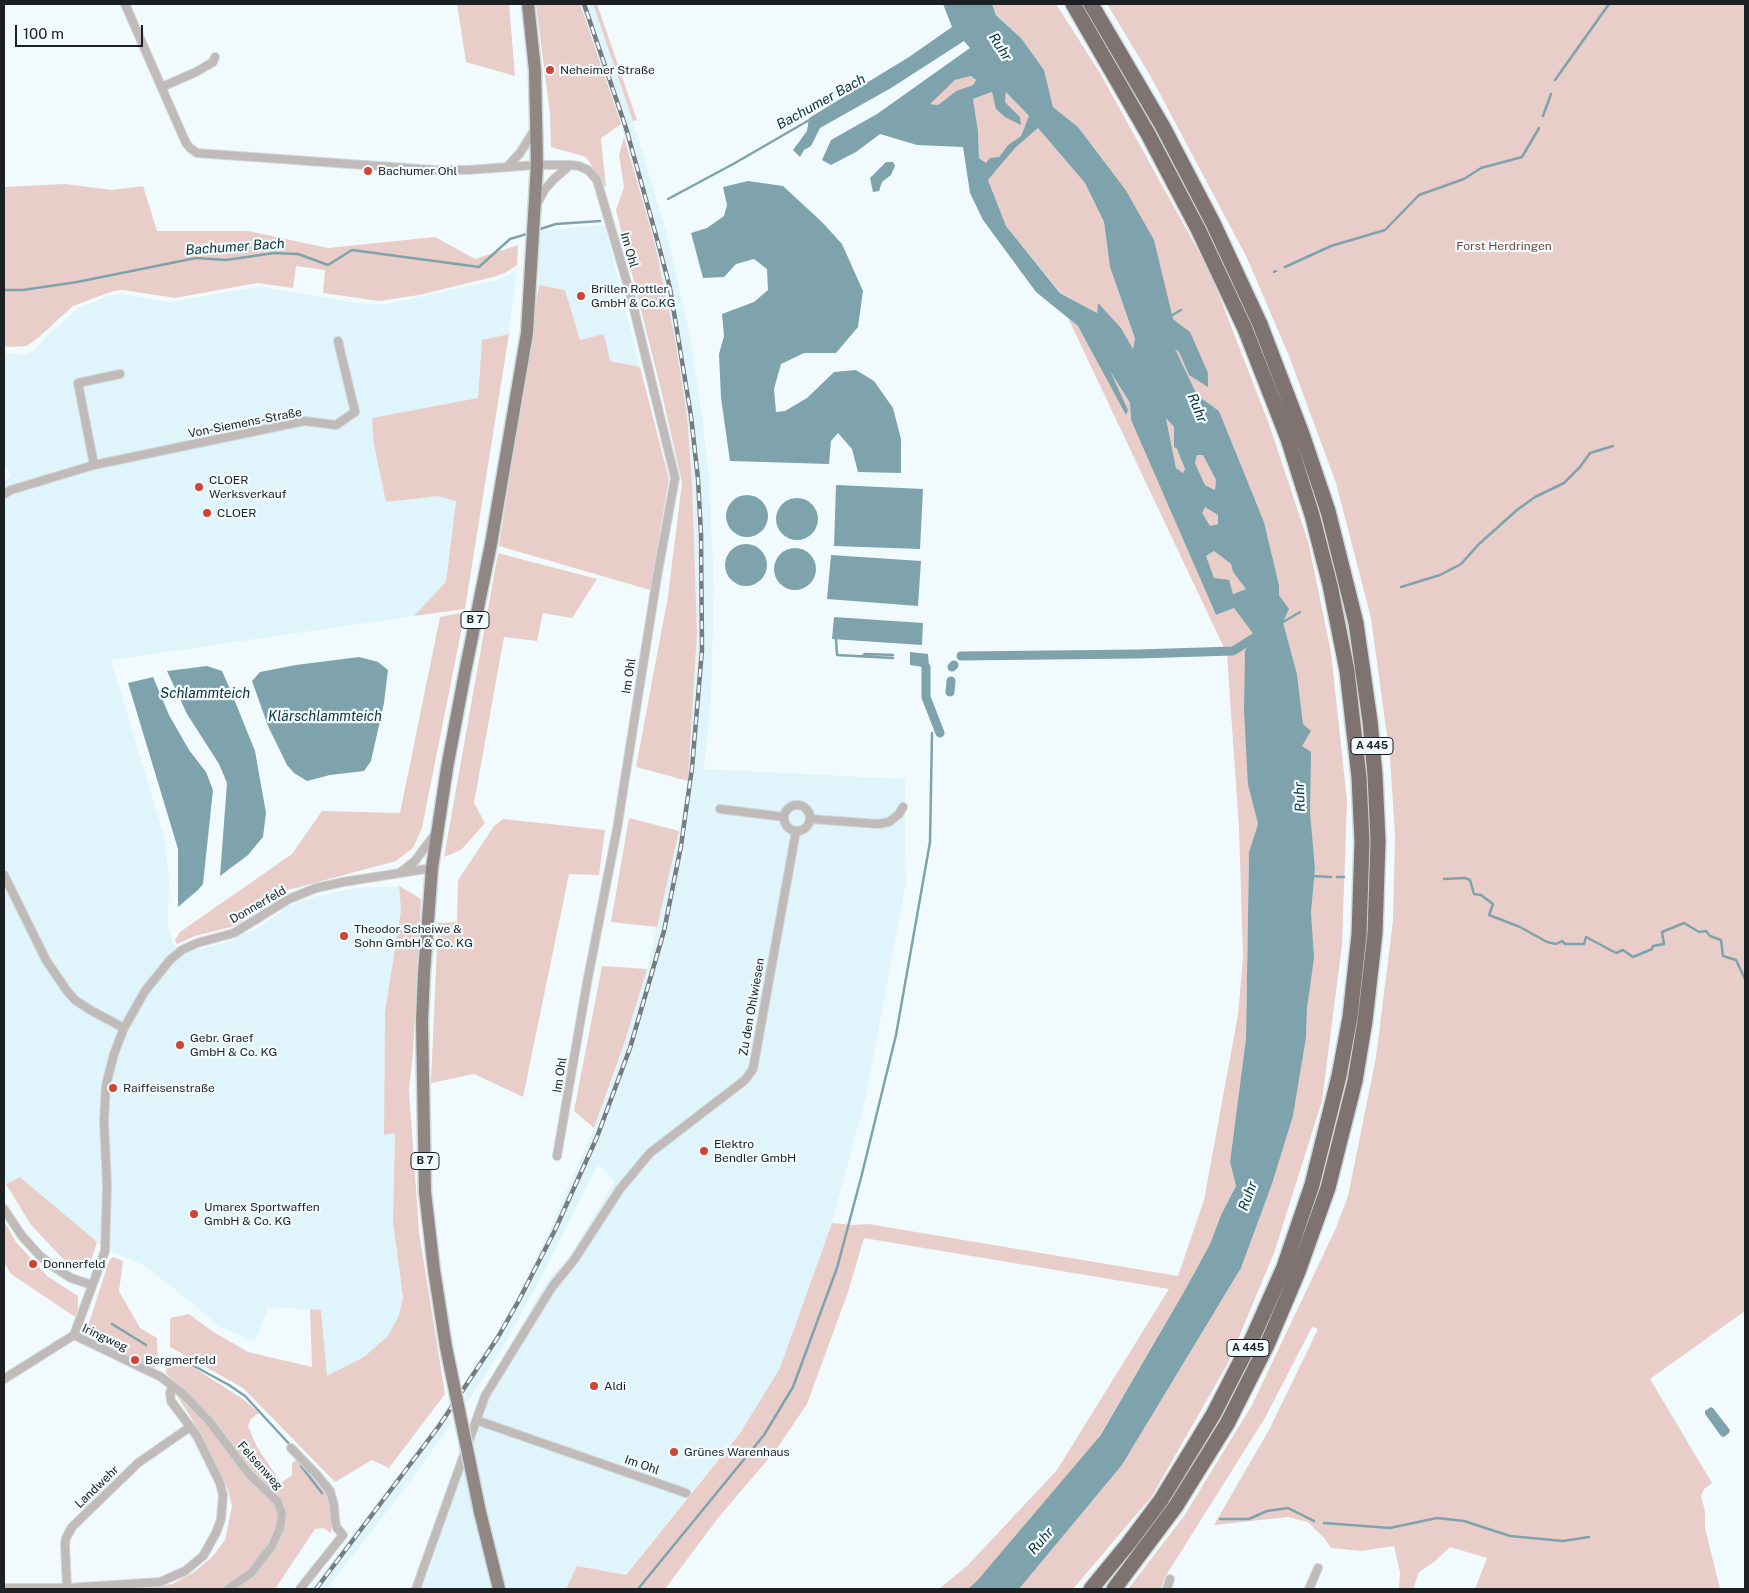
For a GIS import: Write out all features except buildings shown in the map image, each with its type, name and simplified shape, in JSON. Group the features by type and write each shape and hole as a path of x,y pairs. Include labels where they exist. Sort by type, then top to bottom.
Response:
{"highway":[{"name":"A 445","path":"1073,4 1148,134 1198,229 1245,329 1288,439 1328,576 1347,671 1359,777 1362,842 1359,934 1350,1017 1340,1076 1312,1185 1284,1267 1253,1337 1213,1416 1161,1500 1091,1589"},
{"name":"A 445","path":"1091,4 1163,128 1213,223 1260,324 1302,434 1328,511 1356,622 1370,721 1378,841 1375,933 1365,1021 1355,1081 1328,1188 1298,1272 1268,1344 1227,1424 1176,1506 1114,1589"}],"main road":[{"name":"B 7","path":"499,1589 480,1512 446,1347 434,1270 425,1192 422,1021 432,868 464,672 491,544 527,333 536,165 535,70 528,4"}],"street":[{"path":"125,4 186,142 197,153 434,170 536,165 570,166"},
{"path":"162,87 196,72 213,62 216,57"},
{"path":"507,167 520,153 536,126"},
{"path":"535,208 550,184 570,166"},
{"name":"Im Ohl","path":"557,1156 587,983 617,829 656,587 676,478 630,293 597,180 593,174 579,166 570,166"},
{"name":"Von-Siemens-Straße","path":"4,494 11,490 94,465 304,421 336,426 355,412 338,341"},
{"path":"94,465 78,383 120,374"},
{"path":"799,804 809,811 811,819 804,830 796,831 786,824 784,817 790,806 799,804"},
{"path":"811,819 878,824 888,822 899,814 903,807"},
{"path":"720,810 784,817"},
{"path":"400,873 415,861 438,831"},
{"name":"Zu den Ohlwiesen","path":"476,1420 485,1396 552,1287 574,1260 620,1189 650,1153 745,1080 753,1070 796,831"},
{"name":"Donnerfeld","path":"74,1335 105,1251 107,1234 104,1121 106,1086 114,1054 124,1028 145,991 170,960 182,950 197,943 234,933 289,898 316,888 432,868"},
{"path":"4,875 46,960 67,991 75,1000 124,1028"},
{"path":"4,1209 22,1236 40,1256 71,1278 92,1285"},
{"name":"Iringweg","path":"4,1379 74,1335 161,1376 173,1386"},
{"path":"4,1588 68,1588 160,1582 185,1571 202,1556 222,1519 223,1495 220,1483 207,1455 190,1426 170,1401 170,1393 173,1386"},
{"name":"Felsenweg","path":"173,1386 209,1421 249,1474 277,1502 282,1513 280,1528 272,1546 251,1573 228,1589"},
{"path":"416,1589 476,1420"},
{"name":"Im Ohl","path":"476,1420 686,1493"},
{"name":"Landwehr","path":"68,1588 65,1544 72,1527 138,1463 190,1426"},
{"path":"291,1448 330,1491 337,1528 343,1535 300,1589"},
{"path":"1309,1589 1318,1568"},
{"path":"1167,1589 1170,1578"}],"shaded area":[{"path":"580,4 593,4 633,121 668,238 690,337 709,477 714,587 711,698 704,769 905,779 906,883 866,1096 832,1223 780,1368 740,1432 625,1575 577,1566 566,1589 422,1589 478,1429 482,1393 546,1283 569,1257 615,1181 598,1164 543,1274 505,1343 467,1404 463,1384 500,1329 522,1287 550,1229 594,1128 615,1072 647,969 679,831 688,781 697,632 692,482 687,416 654,240 621,124"},
{"path":"605,225 640,367 610,361 580,340 565,290 539,285 538,231"},
{"path":"516,272 509,334 482,340 478,398 386,502 438,496 456,500 446,582 414,616 111,660 164,837 169,877 168,926 173,943 182,953 225,943 261,926 290,905 318,896 356,888 399,886 401,910 385,1012 384,1135 395,1133 393,1222 403,1297 399,1315 388,1336 360,1362 327,1377 321,1310 268,1307 255,1341 220,1327 143,1265 113,1252 97,1242 20,1177 6,1184 4,1180 4,481 11,476 4,462 4,353 23,355 33,352 46,337 77,309 107,296 121,294 170,302 259,287 366,304 386,304 497,280"},
{"path":"448,1408 451,1424 412,1479 327,1589 310,1589 398,1476"}],"green space":[{"path":"457,4 509,4 515,76 466,62"},
{"path":"536,4 580,4 621,124 601,138 606,188 586,157 551,147 550,114"},
{"path":"593,4 597,4 637,120 633,121"},
{"path":"992,4 1056,4 1100,73 1210,272 1269,424 1308,541 1331,652 1347,801 1342,945 1322,1101 1274,1253 1228,1363 1152,1496 1073,1589 1019,1589 1122,1465 1241,1268 1272,1184 1293,1116 1306,1038 1311,913 1315,868 1302,747 1303,724 1297,674 1283,622 1288,609 1279,595 1279,585 1264,522 1219,411 1197,395 1174,348 1179,352 1189,375 1190,332 1173,319 1125,189 1078,127 1053,107 1044,70 1021,38 996,14"},
{"name":"Forst Herdringen","path":"1107,4 1745,4 1745,1311 1650,1379 1712,1483 1704,1489 1701,1496 1705,1511 1705,1528 1720,1589 1475,1589 1487,1558 1450,1547 1434,1562 1419,1572 1413,1589 1399,1589 1400,1572 1394,1546 1361,1551 1331,1548 1308,1522 1288,1517 1214,1525 1270,1428 1318,1329 1312,1327 1265,1418 1165,1577 1161,1589 1128,1589 1184,1516 1252,1405 1336,1228 1348,1196 1376,1057 1393,921 1395,836 1390,758 1371,618 1336,483 1289,356 1247,258 1151,77"},
{"path":"971,76 976,80 973,85 956,91 938,105 929,104 955,80"},
{"path":"993,92 1020,117 1005,102 1006,92 1029,116 1021,136 1008,145 999,157 986,163 979,158 978,131 973,99"},
{"path":"1038,128 1085,183 1104,222 1110,267 1135,340 1133,350 1121,328 1098,304 1097,313 1061,293 1006,226 988,180 1015,148"},
{"path":"624,137 654,240 675,339 687,416 692,482 697,632 688,781 636,767 668,596 682,483 616,210 624,187 619,155"},
{"path":"65,184 112,190 143,186 157,231 248,231 328,248 435,237 475,259 518,245 517,265 505,273 493,277 419,295 379,301 323,293 325,270 296,266 293,288 257,283 175,298 123,290 113,291 73,306 27,346 4,346 4,187"},
{"path":"1135,233 1148,250 1151,263 1141,260"},
{"path":"539,285 565,290 580,340 604,334 610,361 640,367 669,479 650,590 499,546"},
{"path":"1068,318 1078,326 1107,365 1130,403 1131,420 1216,615 1234,608 1254,635 1248,785 1258,824 1249,852 1246,1038 1230,1162 1236,1186 1221,1215 1210,1244 1185,1290 1076,1476 973,1589 939,1589 968,1565 1057,1470 1169,1289 864,1238 848,1292 807,1404 776,1450 718,1518 665,1589 566,1589 577,1566 626,1575 740,1433 780,1368 832,1223 868,1224 1178,1276 1204,1200 1238,1015 1243,958 1239,828 1227,654"},
{"path":"509,334 465,609 414,616 446,582 456,501 438,496 386,502 374,444 372,418 478,398 482,340"},
{"path":"1166,417 1174,427 1174,446 1185,469 1183,473 1176,468"},
{"path":"1197,455 1203,455 1216,480 1215,490 1205,485 1195,463"},
{"path":"1205,506 1218,515 1219,523 1210,527 1201,513"},
{"path":"1214,551 1231,564 1233,572 1247,589 1232,594 1214,579 1206,556"},
{"path":"498,553 597,579 572,618 543,613 537,641 504,637 474,803 485,823 461,850 444,857"},
{"path":"465,612 422,828 413,848 396,861 288,890 235,926 195,936 177,944 175,940 180,932 292,854 322,811 400,813 440,617"},
{"path":"629,818 679,831 657,927 611,922"},
{"path":"503,819 605,830 599,875 569,874 523,1097 474,1074 431,1083 438,923 457,922 458,880 494,826"},
{"path":"399,886 421,899 413,1053 409,1090 419,1232 445,1394 389,1468 372,1460 335,1482 243,1388 170,1347 170,1318 189,1314 212,1331 248,1352 312,1367 310,1309 321,1310 327,1376 364,1357 388,1336 399,1315 403,1297 393,1222 395,1133 384,1135 385,1012 401,910"},
{"path":"602,966 647,969 624,1044 594,1128 574,1111"},
{"path":"20,1177 97,1242 86,1269 78,1270 66,1262 31,1225 6,1184"},
{"path":"4,1221 16,1242 47,1276 78,1296 78,1311 75,1317 11,1274 4,1262"},
{"path":"113,1257 123,1261 119,1291 140,1328 157,1338 158,1365 151,1368 94,1339 88,1326 109,1261"},
{"path":"168,1357 191,1366 243,1399 259,1413 251,1419 248,1426 257,1447 281,1483 292,1475 292,1463 299,1460 328,1493 333,1509 331,1533 323,1528 315,1529 275,1589 133,1589 172,1584 194,1572 212,1557 225,1540 232,1506 228,1490 217,1466 192,1419 176,1394 179,1386 166,1373"}],"water":[{"path":"943,4 992,4 996,15 1021,38 1044,70 1053,107 1078,127 1125,189 1154,240 1173,319 1190,332 1208,373 1208,387 1189,375 1179,352 1175,349 1197,395 1219,411 1264,522 1279,585 1279,595 1289,609 1283,622 1297,674 1303,724 1311,731 1302,746 1311,752 1310,813 1315,868 1311,913 1314,958 1307,1008 1306,1038 1293,1116 1272,1184 1241,1268 1122,1465 1019,1589 968,1589 977,1581 1100,1436 1185,1290 1210,1244 1221,1215 1236,1186 1230,1162 1246,1038 1249,852 1258,824 1248,785 1244,710 1245,651 1254,635 1234,608 1216,615 1131,420 1130,403 1110,371 1128,410 1126,415 1078,326 1036,292 983,220 970,193 963,147 917,145 880,134 856,152 831,165 822,160 831,140 877,114 970,48 964,41 891,88 820,128 811,146 804,150 800,157 793,150 807,131 809,118 909,57 952,27","holes":["971,76 976,80 973,85 956,91 938,105 930,104 955,80","992,92 996,109 1005,117 1021,125 1020,117 1005,102 1006,92 1029,116 1021,136 1008,145 999,157 990,158 986,163 979,158 978,131 973,99","1038,128 1085,183 1104,222 1110,267 1135,339 1133,349 1121,328 1098,303 1097,313 1060,293 1006,226 988,180 1015,148","1135,234 1148,250 1150,263 1141,259","1166,418 1174,427 1174,447 1177,449 1185,469 1183,473 1176,468","1197,455 1203,455 1216,480 1215,490 1205,485 1195,463","1205,507 1218,515 1218,524 1210,526 1202,513","1214,551 1231,564 1233,572 1246,589 1233,594 1229,580 1214,578 1206,556"]},
{"path":"886,162 893,162 895,166 891,175 882,182 879,191 873,192 870,178"},
{"path":"748,181 783,186 822,222 842,244 863,291 858,327 836,353 804,353 781,364 774,389 776,412 785,411 807,398 834,372 856,370 874,381 893,408 901,439 901,473 858,472 852,449 838,433 831,441 829,464 730,461 721,398 719,354 724,336 722,314 754,302 768,290 767,269 754,259 736,264 724,277 703,278 691,233 707,228 724,216 727,205 723,187"},
{"path":"836,485 923,489 920,549 834,546"},
{"path":"751,495 759,498 765,504 768,516 765,528 759,534 743,537 735,534 729,528 726,512 729,504 735,498"},
{"path":"801,498 809,501 815,507 818,519 815,531 809,537 793,540 785,537 779,531 776,515 779,507 785,501"},
{"path":"750,544 758,547 764,553 767,565 764,577 758,583 742,586 734,583 728,577 725,561 728,553 734,547"},
{"path":"799,548 807,551 813,557 816,569 813,581 807,587 791,590 783,587 777,581 774,565 777,557 783,551"},
{"path":"831,555 921,561 918,606 827,599"},
{"path":"834,617 923,623 922,645 832,639"},
{"path":"910,652 928,654 929,668 910,665"},
{"name":"Klärschlammteich","path":"359,657 378,662 388,670 384,703 371,761 364,771 330,775 307,781 294,773 287,765 268,726 252,681 260,672 296,665"},
{"name":"Schlammteich","path":"207,666 222,671 255,751 266,813 263,837 248,855 220,876 227,783 219,764 187,714 167,671"},
{"name":"Schlammteich","path":"153,677 169,715 189,750 206,772 213,790 203,884 178,907 178,849 128,683"},
{"path":"1711,1407 1730,1430 1724,1437 1721,1436 1705,1414 1705,1411"}],"waterway":[{"path":"1555,80 1609,4"},
{"path":"1543,116 1551,94"},
{"name":"Bachumer Bach","path":"668,199 811,119"},
{"path":"1285,267 1331,246 1385,230 1419,195 1464,179 1481,168 1522,157 1539,128"},
{"name":"Bachumer Bach","path":"537,230 556,224 600,221"},
{"name":"Ruhr","path":"1131,223 1146,250 1152,280"},
{"name":"Bachumer Bach","path":"4,290 23,290 77,282 196,258 226,260 274,253 298,254 328,265 352,250 479,267 510,239 530,233"},
{"path":"1169,317 1181,310"},
{"path":"1401,587 1440,575 1461,564 1479,544 1517,510 1535,497 1564,483 1580,467 1590,453 1613,446"},
{"path":"1280,624 1300,612"},
{"path":"961,656 1233,651 1257,636"},
{"path":"836,639 837,655 893,658"},
{"path":"863,656 865,654 893,655"},
{"path":"926,667 926,697 940,733"},
{"path":"950,692 951,681"},
{"path":"638,1589 764,1435 793,1387 837,1268 896,1035 930,842 932,733"},
{"path":"1312,876 1331,877"},
{"path":"1337,877 1344,877"},
{"path":"1444,879 1465,878 1470,880 1474,894 1481,895 1493,904 1489,915 1520,927 1547,942 1556,944 1562,941 1565,944 1584,944 1586,937 1616,953 1623,950 1633,957 1652,949 1653,946 1664,944 1662,932 1684,923 1699,932 1706,931 1710,936 1721,940 1723,956 1736,960 1745,979"},
{"path":"112,1324 146,1345"},
{"path":"181,1359 229,1385 245,1396 292,1447"},
{"path":"301,1461 301,1466 322,1493"},
{"path":"1220,1519 1249,1519 1267,1511 1288,1508 1314,1521"},
{"path":"1324,1523 1390,1528 1437,1518 1464,1521 1510,1536 1563,1541 1589,1537"}],"railway":[{"path":"316,1589 439,1426 498,1337 555,1230 597,1137 630,1048 664,931 681,846 692,768 702,650 701,534 698,479 691,416 670,288 626,128 584,4"}],"place":[{"name":"Neheimer Straße","path":"550,70"},
{"name":"Bachumer Ohl","path":"368,171"},
{"name":"Brillen Rottler GmbH & Co.KG","path":"581,296"},
{"name":"CLOER Werksverkauf","path":"199,487"},
{"name":"CLOER","path":"207,513"},
{"name":"Theodor Scheiwe & Sohn GmbH & Co. KG","path":"344,936"},
{"name":"Gebr. Graef GmbH & Co. KG","path":"180,1045"},
{"name":"Raiffeisenstraße","path":"113,1088"},
{"name":"Elektro Bendler GmbH","path":"704,1151"},
{"name":"Umarex Sportwaffen GmbH & Co. KG","path":"194,1214"},
{"name":"Donnerfeld","path":"33,1264"},
{"name":"Bergmerfeld","path":"135,1360"},
{"name":"Aldi","path":"594,1386"},
{"name":"Grünes Warenhaus","path":"674,1452"}]}
